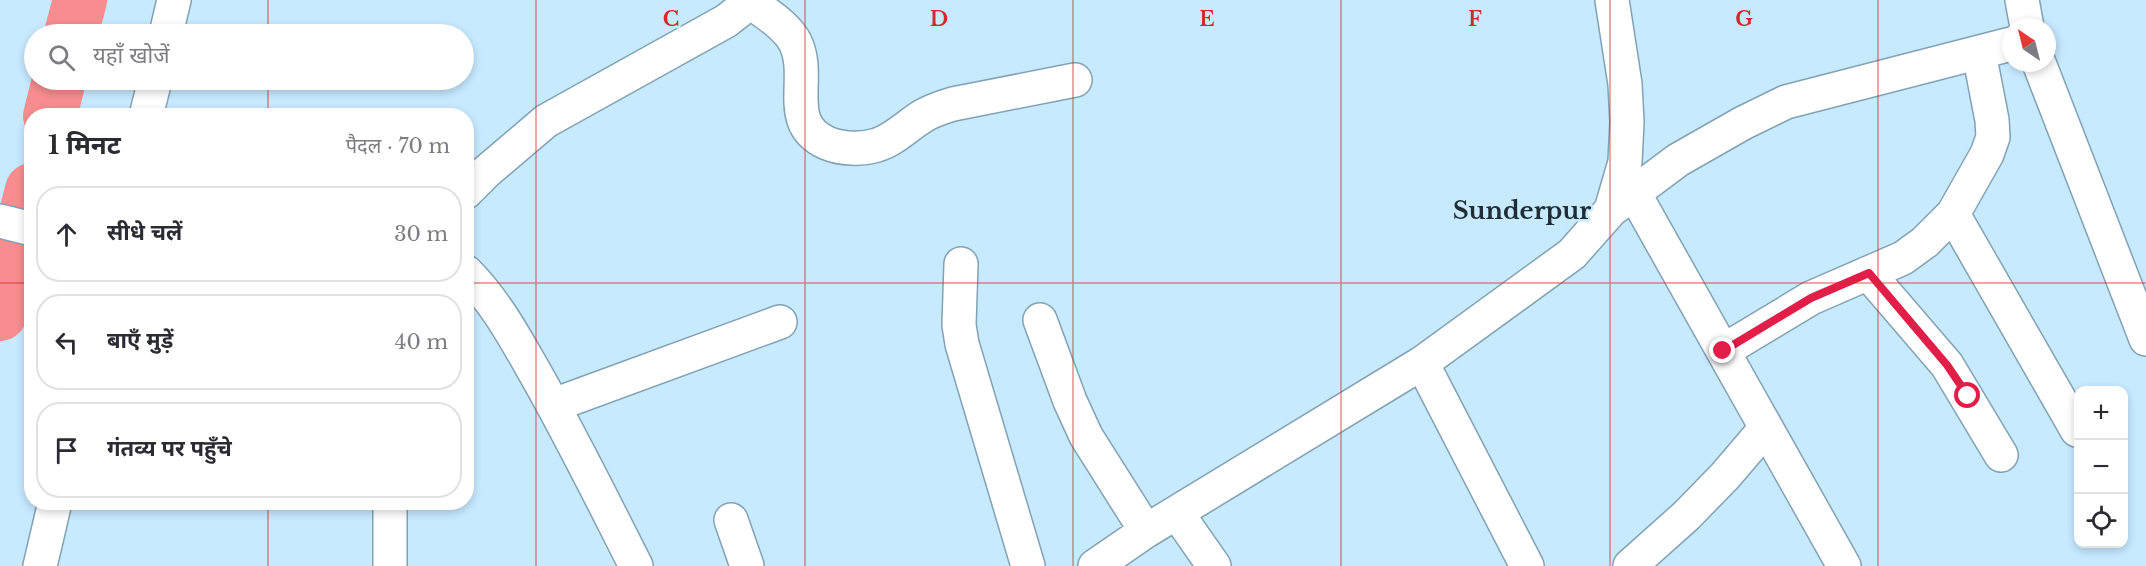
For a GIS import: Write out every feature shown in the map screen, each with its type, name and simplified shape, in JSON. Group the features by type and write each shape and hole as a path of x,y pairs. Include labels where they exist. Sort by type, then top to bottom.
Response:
{"street":[{"path":"168,24 174,0"},
{"path":"1612,0 1625,84 1628,122 1622,202 1723,351 1844,566"},
{"path":"2022,0 2025,18"},
{"path":"474,184 546,122 726,21 752,1 794,40 802,70 801,117 808,130 818,139 831,145 860,148 877,145 924,115 946,106 1075,80"},
{"path":"1095,566 1146,531 1422,363 1572,254 1622,202 1678,160 1743,123 1786,102 2002,47"},
{"path":"1723,351 1811,298 1903,258 1925,242 1953,214 1987,154 1993,137 1992,120 1979,53"},
{"path":"2042,72 2146,339"},
{"path":"149,108 153,90"},
{"path":"1953,214 2074,425"},
{"path":"0,221 24,227"},
{"path":"961,264 959,325 962,344 1028,566"},
{"path":"1869,273 1947,365 2001,455"},
{"path":"474,280 505,320 554,405 636,566"},
{"path":"1040,320 1070,401 1086,436 1146,531"},
{"path":"554,405 780,322"},
{"path":"1422,363 1527,566"},
{"path":"1630,566 1686,516 1725,476 1766,428"},
{"path":"40,566 53,510"},
{"path":"390,510 390,566"},
{"path":"1177,513 1214,566"},
{"path":"732,520 747,566"}],"waterway":[{"path":"74,24 80,0"},
{"path":"52,108 56,90"},
{"path":"0,314 24,221"}],"district":[{"name":"Sunderpur","path":"1522,210"}],"route":[{"path":"1723,351 1811,298 1869,273 1947,365 1968,396"}]}
